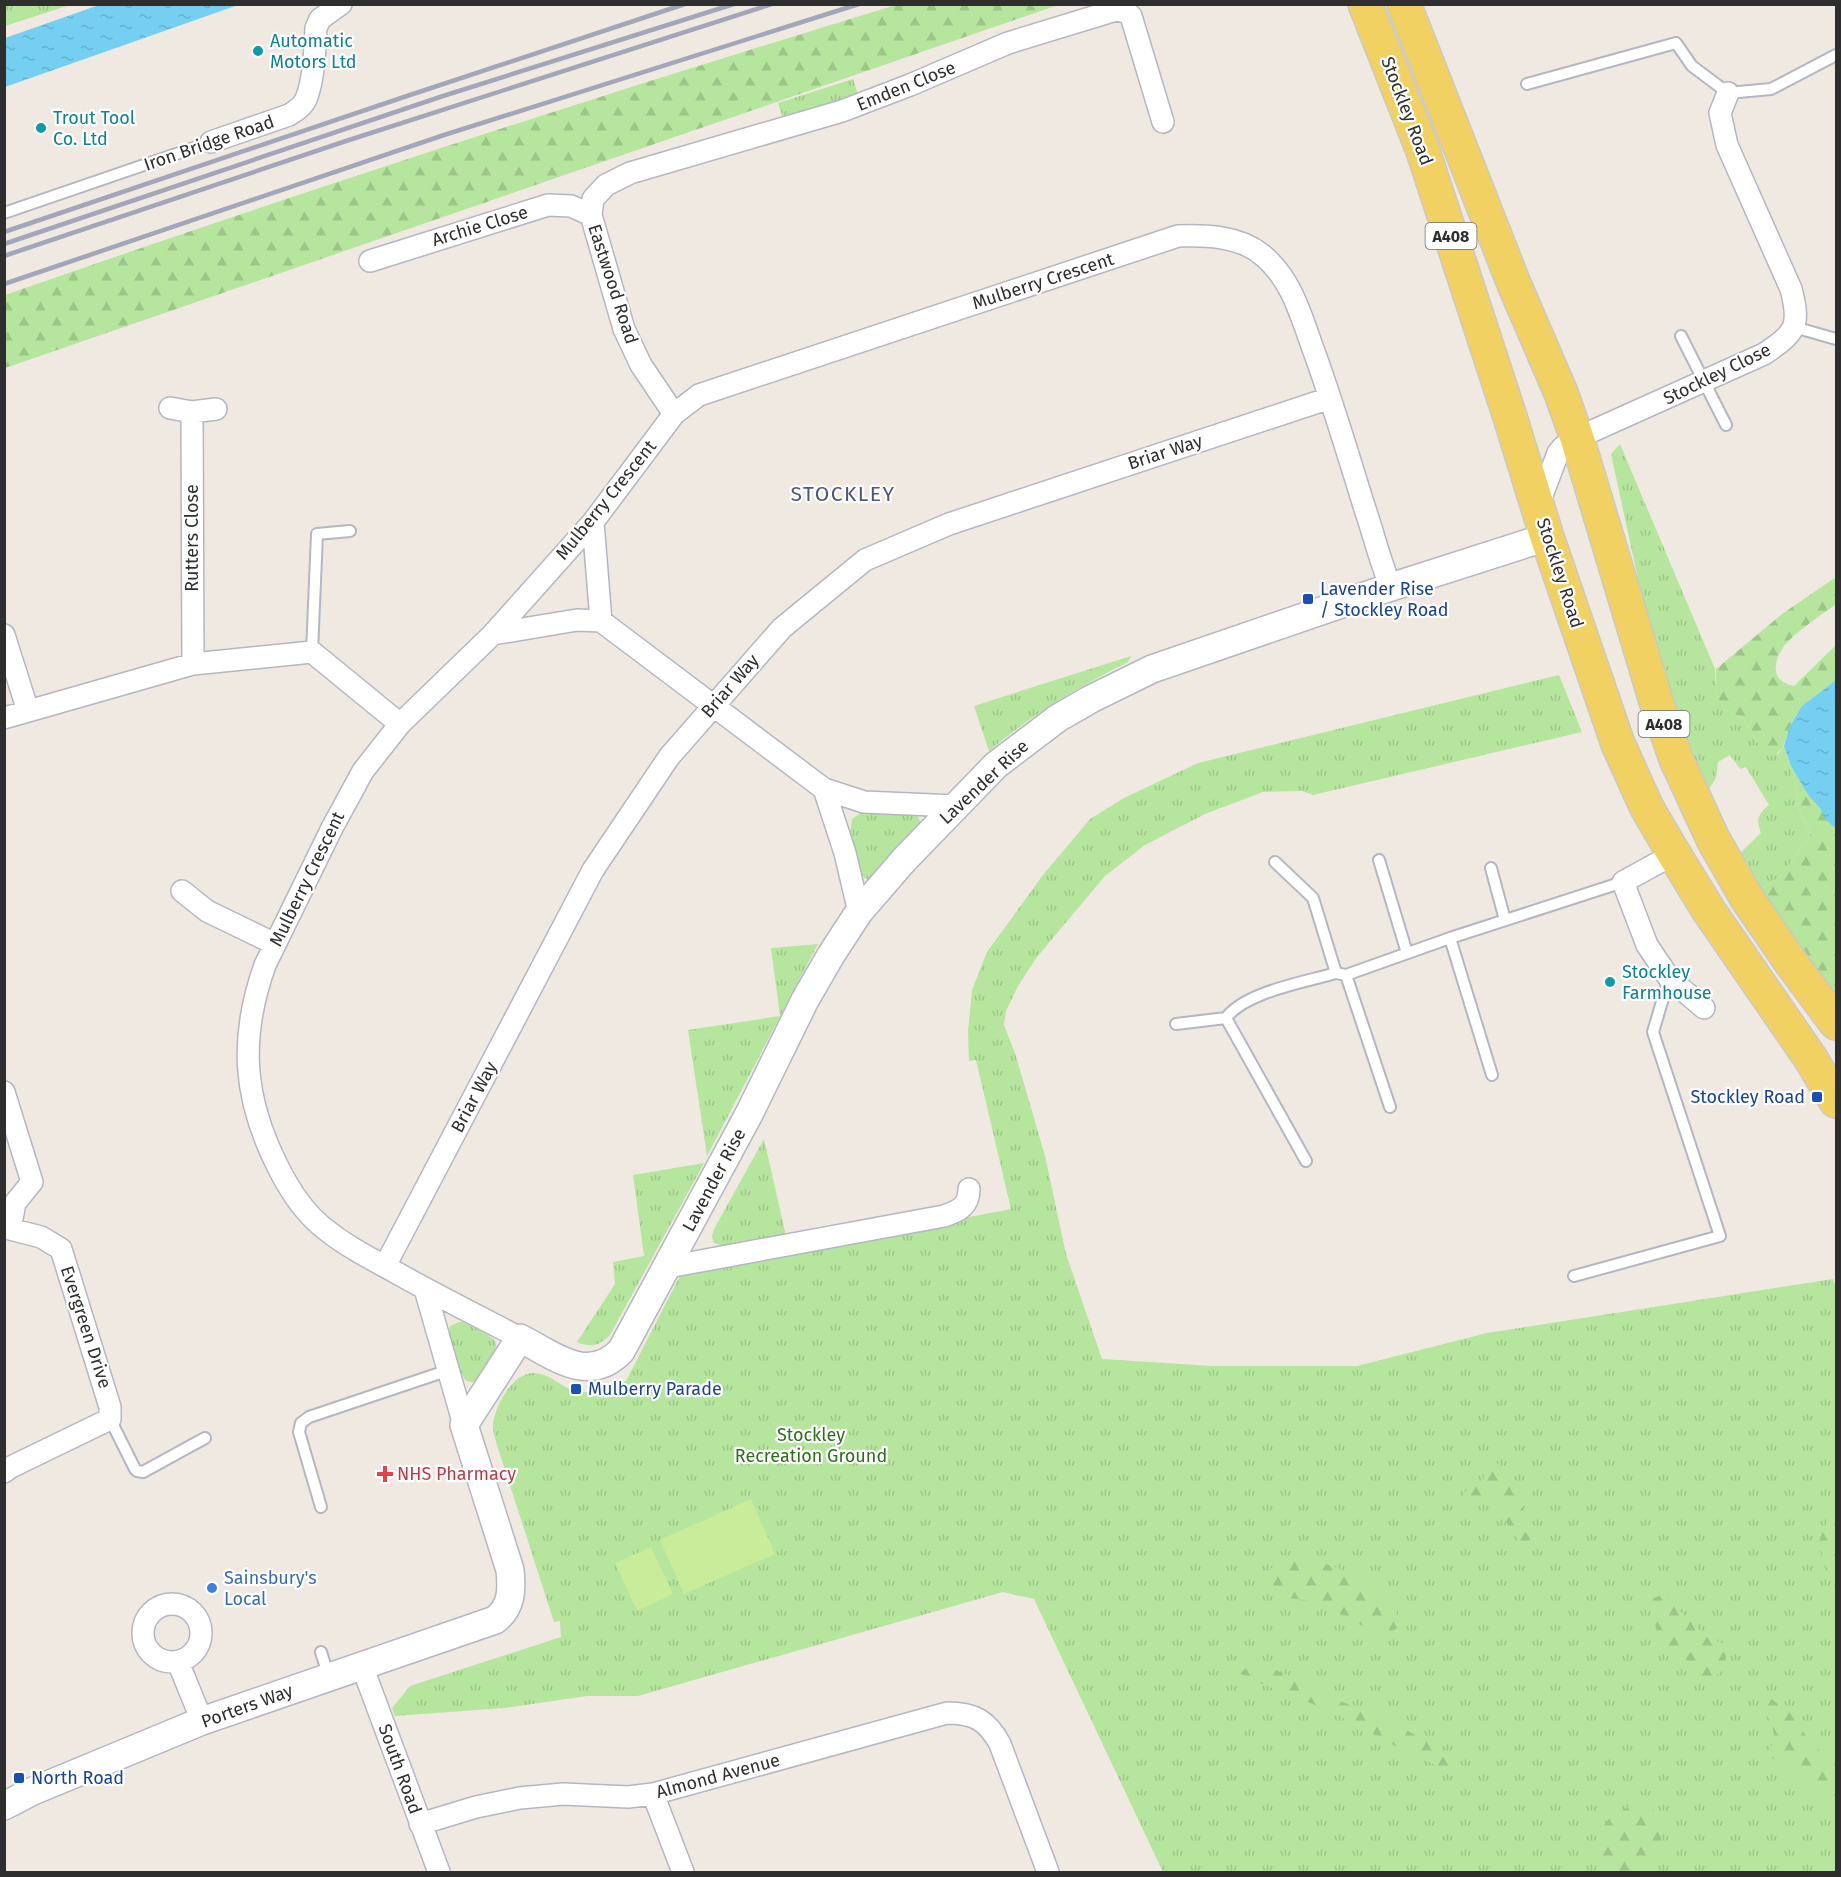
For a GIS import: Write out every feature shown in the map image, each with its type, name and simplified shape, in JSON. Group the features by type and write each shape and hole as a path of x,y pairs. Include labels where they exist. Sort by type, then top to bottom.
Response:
{"main road":[{"name":"Stockley Road","path":"1365,4 1423,151 1547,537 1618,744 1647,808 1674,854 1709,911 1811,1059 1836,1101"},
{"name":"Stockley Road","path":"1404,4 1510,274 1561,393 1676,759 1746,897 1836,1023"}],"street":[{"name":"Iron Bridge Road","path":"211,142 290,115 298,109 306,100 309,87 316,28 320,19 341,4"},
{"name":"Emden Close","path":"591,214 593,199 606,185 630,173 842,111 1008,43 1116,10 1126,12 1131,16 1163,122"},
{"path":"1728,93 1720,113 1727,145 1791,289 1795,306 1794,327"},
{"name":"Archie Close","path":"370,261 548,205 571,206 591,214"},
{"name":"Eastwood Road","path":"591,214 624,329 641,364 674,414"},
{"name":"Mulberry Crescent","path":"520,1338 385,1266 339,1239 311,1216 288,1187 259,1122 248,1079 248,1029 257,988 275,944 363,771 400,724 493,634 593,522 674,414 699,395 1178,236 1203,235 1245,244 1260,252 1281,274 1293,295 1330,398 1391,587"},
{"name":"Stockley Close","path":"1538,506 1558,453 1563,447 1577,438 1764,354 1785,340 1794,327"},
{"name":"Briar Way","path":"385,1266 593,870 669,758 782,628 865,560 949,524 1330,398"},
{"path":"170,408 192,412 216,409"},
{"name":"Rutters Close","path":"192,412 193,664"},
{"path":"593,522 601,621"},
{"name":"Lavender Rise","path":"520,1338 580,1368 599,1365 615,1357 626,1344 752,1108 805,1000 859,912 955,806 996,765 1058,718 1152,669 1391,587 1547,537"},
{"path":"493,634 577,620 601,621 824,789 864,802 955,806"},
{"path":"4,635 28,711"},
{"path":"4,718 193,664 312,652 400,724"},
{"path":"824,789 845,853 859,912"},
{"path":"1674,854 1623,882 1647,945 1669,978 1704,1008"},
{"path":"182,891 207,911 275,944"},
{"name":"Evergreen Drive","path":"4,1092 32,1182 15,1203 7,1230 41,1237 61,1249 110,1400 110,1419"},
{"name":"Lavender Rise","path":"668,1267 944,1216 961,1209 967,1201 969,1189"},
{"path":"425,1289 464,1425"},
{"path":"464,1425 520,1338"},
{"path":"4,1472 110,1419"},
{"name":"Porters Way","path":"4,1806 33,1791 202,1721 325,1665 362,1666 495,1620 504,1612 509,1601 510,1570 464,1425"},
{"path":"178,1662 202,1721"},
{"name":"South Road","path":"362,1666 439,1872"},
{"name":"Almond Avenue","path":"420,1824 476,1807 519,1798 563,1794 628,1797 653,1794 947,1713 961,1713 985,1723 993,1732 1048,1872"},
{"path":"653,1794 683,1872"}],"lane":[{"path":"1527,84 1676,43 1692,66 1728,93 1771,89 1836,56"},
{"name":"Iron Bridge Road","path":"4,213 211,142"},
{"path":"1794,327 1836,339"},
{"path":"1682,336 1726,425"},
{"path":"312,652 317,534 350,531"},
{"path":"1379,860 1407,953"},
{"path":"1275,862 1313,898 1390,1107"},
{"path":"1491,868 1505,920"},
{"path":"1176,1023 1226,1018 1235,1007 1254,997 1341,974 1623,882"},
{"path":"1450,938 1492,1075"},
{"path":"1574,1276 1720,1236 1653,1032 1669,978"},
{"path":"1226,1018 1306,1161"},
{"path":"321,1507 299,1432 301,1423 309,1417 449,1370"},
{"path":"110,1419 135,1469 139,1472 143,1472 205,1438"}],"green space":[{"path":"5,4 70,4 70,5 5,26"},
{"path":"896,5 1058,5 5,368 5,295 449,146"},
{"path":"853,79 858,95 783,118 778,103"},
{"path":"1620,444 1715,669 1715,693 1726,710 1744,719 1759,745 1778,754 1784,746 1791,766 1801,816 1811,833 1781,876 1759,890 1738,855 1761,833 1758,825 1759,818 1769,805 1746,767 1740,769 1730,755 1718,762 1716,778 1709,789 1692,757 1643,602 1611,454"},
{"path":"1836,577 1836,604 1788,641 1777,659 1776,671 1781,680 1794,686 1836,645 1836,680 1804,706 1794,720 1781,749 1769,757 1744,719 1726,710 1715,693 1716,669 1782,614"},
{"path":"1131,656 1128,662 1091,681 1038,714 989,751 974,706"},
{"name":"Stockley Recreation Ground","path":"1559,675 1582,732 1313,795 1302,791 1263,792 1205,814 1145,845 1105,876 1037,957 1018,986 1006,1011 1004,1025 1015,1053 1045,1156 1066,1254 1102,1359 1212,1366 1357,1366 1487,1333 1833,1279 1836,1287 1836,1872 1163,1872 1034,1599 1003,1592 638,1696 587,1696 504,1708 395,1716 392,1708 410,1686 561,1637 560,1621 554,1622 493,1430 494,1417 501,1400 506,1391 519,1378 526,1374 540,1374 582,1392 602,1390 626,1381 682,1272 1011,1209 976,1060 969,1061 968,1032 972,990 987,952 1043,875 1090,819 1124,798 1198,763"},
{"path":"1791,766 1836,829 1836,998 1759,890 1781,876 1811,833 1801,816"},
{"path":"862,812 913,815 918,817 922,825 869,881 862,876 850,833 852,819"},
{"path":"818,944 707,1156 688,1030 780,1016 771,948"},
{"path":"764,1139 786,1236 727,1247 714,1243 712,1237 714,1229"},
{"path":"704,1163 610,1335 595,1345 577,1342 615,1284 613,1262 644,1256 633,1175"},
{"path":"459,1322 481,1331 496,1343 489,1363 479,1378 473,1382 467,1381 464,1377 452,1346 450,1326"},
{"path":"1499,1463 1511,1483 1529,1525 1535,1547 1525,1551 1504,1518 1496,1496 1483,1497 1475,1511 1465,1513 1462,1501 1465,1491 1482,1481 1488,1467"},
{"path":"751,1499 775,1554 684,1594 660,1540"},
{"path":"1836,1499 1836,1588 1825,1568 1819,1541"},
{"path":"651,1547 673,1594 637,1611 615,1563"},
{"path":"1295,1555 1333,1566 1383,1591 1403,1624 1384,1637 1315,1601 1278,1597 1267,1581 1271,1568"},
{"path":"1666,1594 1685,1617 1705,1635 1728,1646 1724,1670 1710,1679 1682,1668 1665,1651 1657,1630 1650,1599"},
{"path":"1255,1660 1340,1701 1382,1717 1443,1750 1452,1763 1453,1773 1403,1750 1328,1710 1249,1679 1240,1673"},
{"path":"1769,1697 1790,1713 1812,1744 1836,1765 1836,1810 1827,1800 1766,1753 1775,1741 1772,1723 1764,1713"},
{"path":"1648,1802 1660,1822 1661,1829 1660,1842 1655,1854 1644,1865 1630,1871 1605,1872 1595,1854 1597,1841 1605,1823 1618,1812"}],"water":[{"path":"102,4 238,5 5,87 5,38"},
{"path":"1836,680 1836,829 1826,820 1820,808 1809,796 1791,766 1784,746 1790,726 1802,706"}],"railway":[{"path":"4,232 685,4"},
{"path":"4,244 443,96 734,4"},
{"path":"4,256 346,141 772,4"},
{"path":"4,284 444,135 859,4"}],"place":[{"name":"Automatic Motors Ltd","path":"258,51"},
{"name":"Trout Tool Co. Ltd","path":"41,128"},
{"name":"Lavender Rise / Stockley Road","path":"1308,599"},
{"name":"Stockley Farmhouse","path":"1610,982"},
{"name":"Stockley Road","path":"1817,1097"},
{"name":"Mulberry Parade","path":"576,1389"},
{"name":"NHS Pharmacy","path":"385,1474"},
{"name":"Sainsbury's Local","path":"212,1588"},
{"name":"North Road","path":"19,1778"}],"district":[{"name":"STOCKLEY","path":"843,494"}]}
